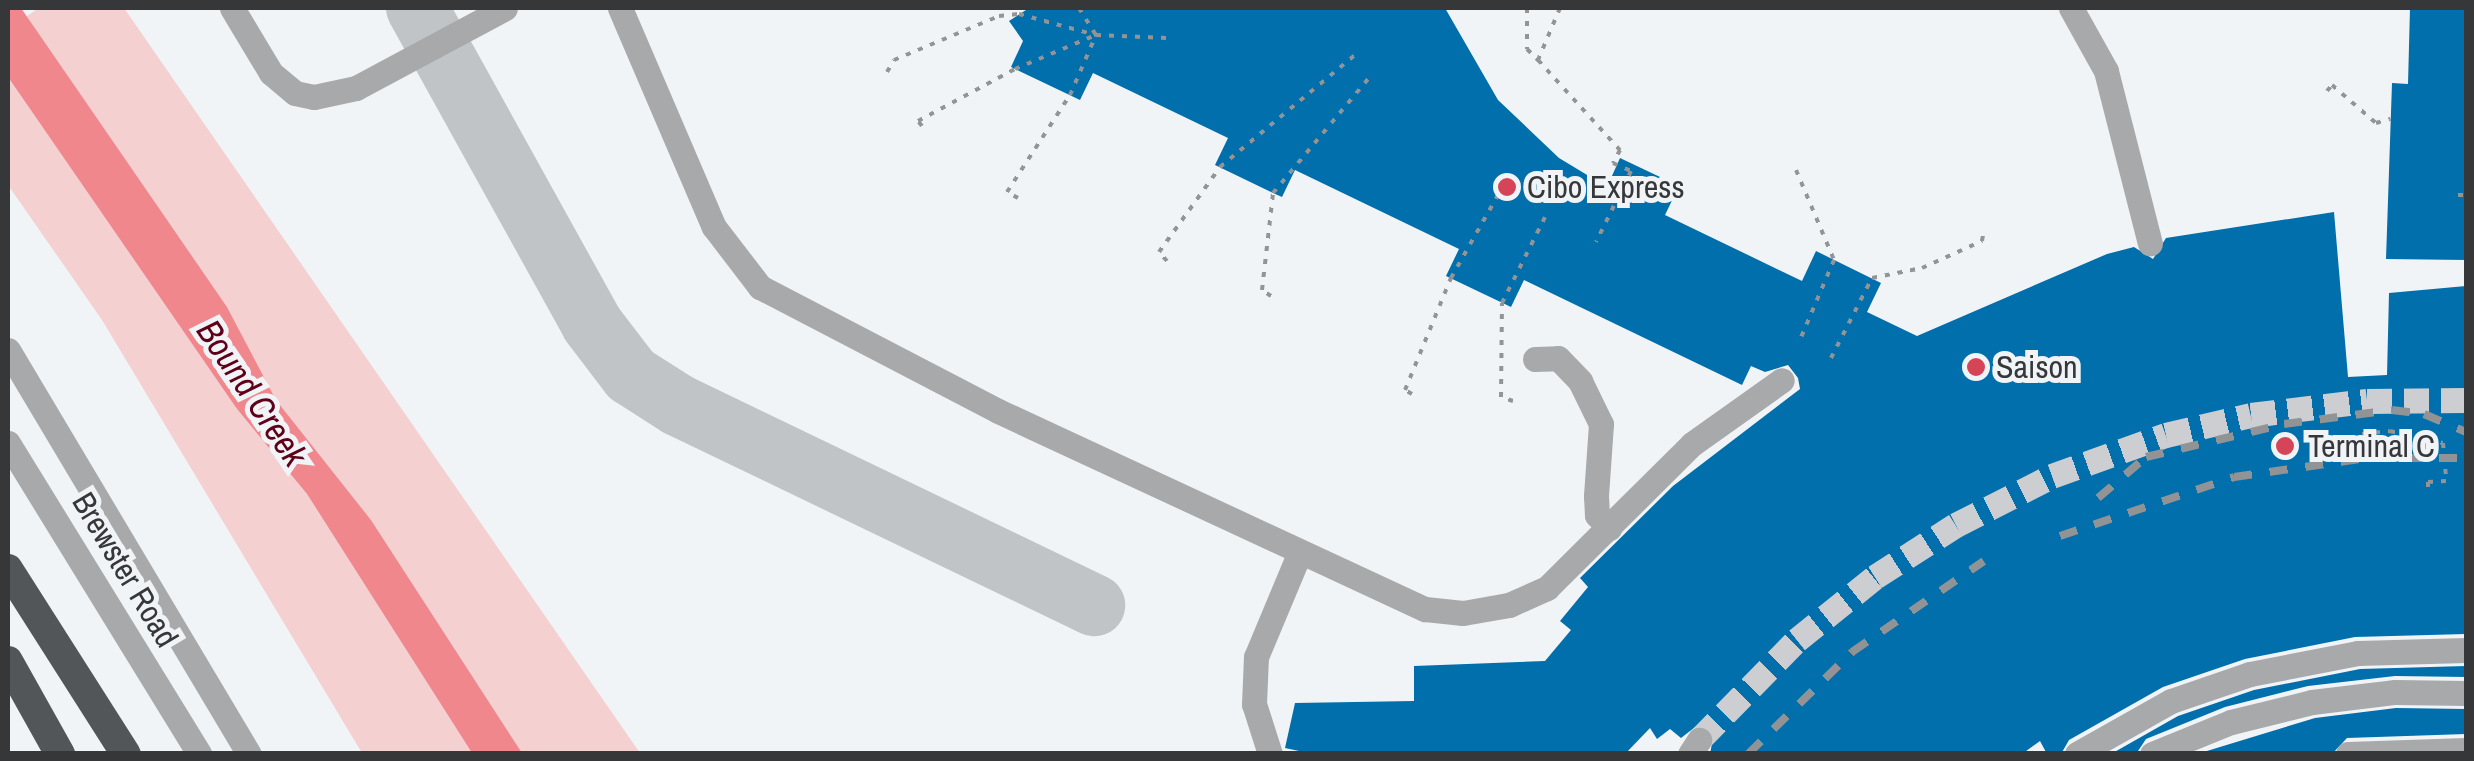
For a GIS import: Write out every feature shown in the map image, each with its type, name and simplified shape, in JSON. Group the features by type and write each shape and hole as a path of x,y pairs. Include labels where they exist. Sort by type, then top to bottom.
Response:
{"highway":[{"path":"8,569 126,754"},
{"path":"8,661 60,754"}],"street":[{"path":"232,8 271,73 295,93 314,97 356,88 504,8"},
{"path":"620,8 714,226 760,288 998,411 1383,595 1463,613 1509,605 1547,588 1692,444 1782,380"},
{"path":"2070,8 2106,70 2150,242"},
{"path":"8,350 250,754"},
{"path":"1535,359 1558,358 1580,380 1602,424 1597,515 1609,528"},
{"name":"Brewster Road","path":"8,443 193,746"},
{"path":"1266,749 1254,704 1256,657 1299,554"},
{"path":"2076,754 2171,701 2250,674 2358,653 2466,650"},
{"path":"2152,754 2231,722 2317,701 2396,692 2466,693"},
{"path":"2348,754 2466,750"}],"path":[{"path":"1079,8 1096,36"},
{"path":"1527,8 1527,49 1620,150 1613,163 1630,171 1596,242"},
{"path":"1538,60 1560,8"},
{"path":"887,72 894,60 999,16 1019,14 1096,36 1167,38"},
{"path":"922,126 918,121 1015,70 1096,36"},
{"path":"1018,198 1007,192 1070,96 1096,36"},
{"path":"1166,261 1160,252 1220,168 1354,55"},
{"path":"1272,296 1262,290 1273,193 1372,74"},
{"path":"2327,90 2332,86 2376,123 2390,119"},
{"path":"1796,170 1834,260 1799,342"},
{"path":"1412,394 1406,390 1451,278 1498,193"},
{"path":"2458,195 2466,195"},
{"path":"1513,400 1502,397 1502,303 1546,217"},
{"path":"1831,358 1872,278 1922,268 1982,241 1982,235"},
{"path":"2362,434 2390,431 2443,444 2446,481 2428,482 2428,488"}],"shaded area":[{"path":"39,8 124,8 640,753 522,753 371,520 276,400 227,307 38,35 27,16"},
{"path":"8,77 237,409 307,494 472,753 362,753 102,320 8,185"}],"water":[{"name":"Bound Creek","path":"8,8 21,8 227,307 276,400 371,520 522,753 472,753 307,494 237,409 8,77"}],"building":[{"name":"Terminal C","path":"1029,8 1445,8 1498,100 1559,158 1607,187 1620,158 1679,186 1665,215 1802,281 1816,251 1881,283 1867,312 1917,336 2107,254 2134,247 2153,259 2166,238 2334,212 2348,377 2387,375 2389,293 2466,286 2466,634 2355,637 2245,659 2163,687 2069,740 2061,754 2047,754 2040,741 2022,754 1710,754 1714,733 1699,724 1681,738 1670,729 1657,739 1650,728 1625,754 1313,754 1285,748 1295,703 1414,701 1414,666 1545,661 1571,630 1560,621 1588,587 1580,578 1673,486 1800,389 1798,378 1788,365 1765,372 1751,366 1742,385 1524,280 1511,307 1446,276 1459,249 1295,170 1282,197 1273,193 1215,165 1228,138 1093,73 1080,100 1011,67 1023,41 1009,21"},
{"path":"2410,8 2466,8 2466,260 2386,259 2392,83 2408,84"},
{"path":"2466,666 2466,677 2395,676 2308,686 2225,707 2146,739 2136,754 2111,754 2178,716 2254,690 2360,669"},
{"path":"2396,708 2466,709 2466,734 2347,738 2332,754 2197,754 2315,718"}],"taxiway":[{"path":"417,8 592,324 631,375 678,405 1094,605"}],"tunnel":[{"path":"1699,740 1797,640 1875,577 1956,525 2052,476 2166,435 2251,415 2367,401 2466,400"}],"railway":[{"path":"2098,498 2146,457 2284,424 2392,410 2424,414 2466,432"},
{"path":"2060,536 2234,477 2367,458 2466,458"},
{"path":"1748,754 1852,652 1984,561"}],"place":[{"name":"Cibo Express","path":"1507,187"},
{"name":"Saison","path":"1976,367"},
{"name":"Terminal C","path":"2285,446"}]}
